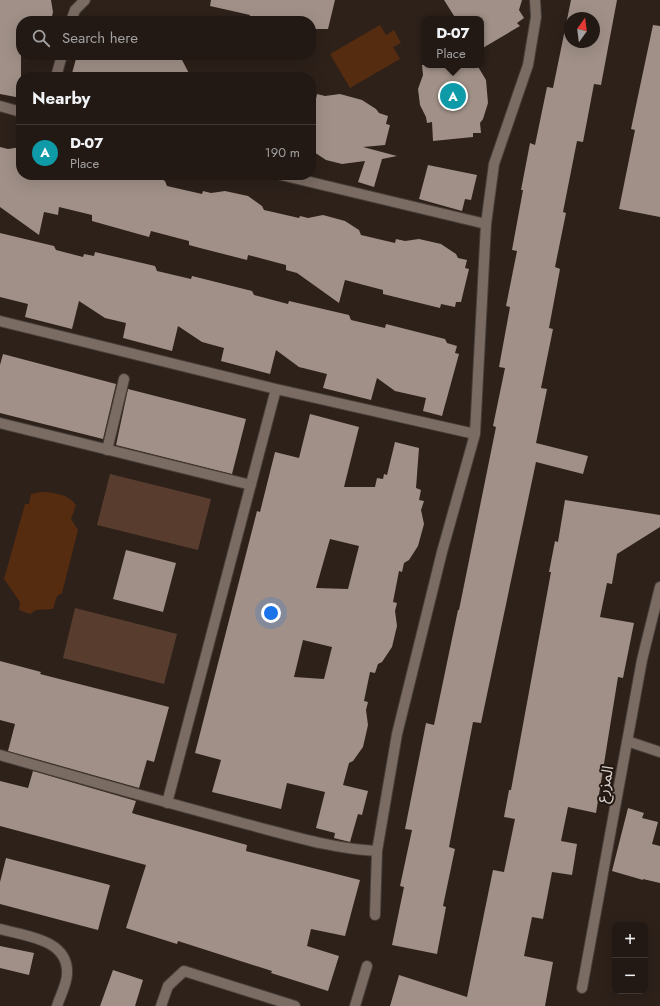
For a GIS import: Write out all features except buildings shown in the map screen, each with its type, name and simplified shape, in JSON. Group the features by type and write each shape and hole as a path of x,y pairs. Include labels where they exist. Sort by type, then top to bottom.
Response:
{"street":[{"path":"73,16 75,10 85,0"},
{"path":"375,915 377,851 396,734 440,560 475,434 486,224 494,164 528,65 536,18 535,0"},
{"path":"57,72 61,60"},
{"path":"0,106 16,111"},
{"path":"302,180 486,224"},
{"path":"0,321 276,388 475,434"},
{"path":"107,450 124,379"},
{"path":"167,803 276,388"},
{"path":"0,423 251,485"},
{"name":"المزرع","path":"582,988 642,660 660,587"},
{"path":"627,741 660,752"},
{"path":"0,755 167,803 320,843 353,850 377,851"},
{"path":"0,929 36,938 55,946 65,956 67,974 57,1006"},
{"path":"355,1006 367,966"},
{"path":"161,1006 168,986 184,971 295,1006"}],"shaded area":[{"path":"380,25 386,35 394,30 401,43 393,47 400,59 350,88 330,54"},
{"path":"110,474 211,499 198,550 97,525"},
{"path":"40,492 60,494 73,501 76,505 71,519 78,530 62,593 57,596 53,609 36,610 30,614 19,610 20,602 4,579 25,504 29,504 31,494"},
{"path":"75,608 177,634 164,684 63,658"}],"place":[{"name":"D-07","path":"453,96"}]}
